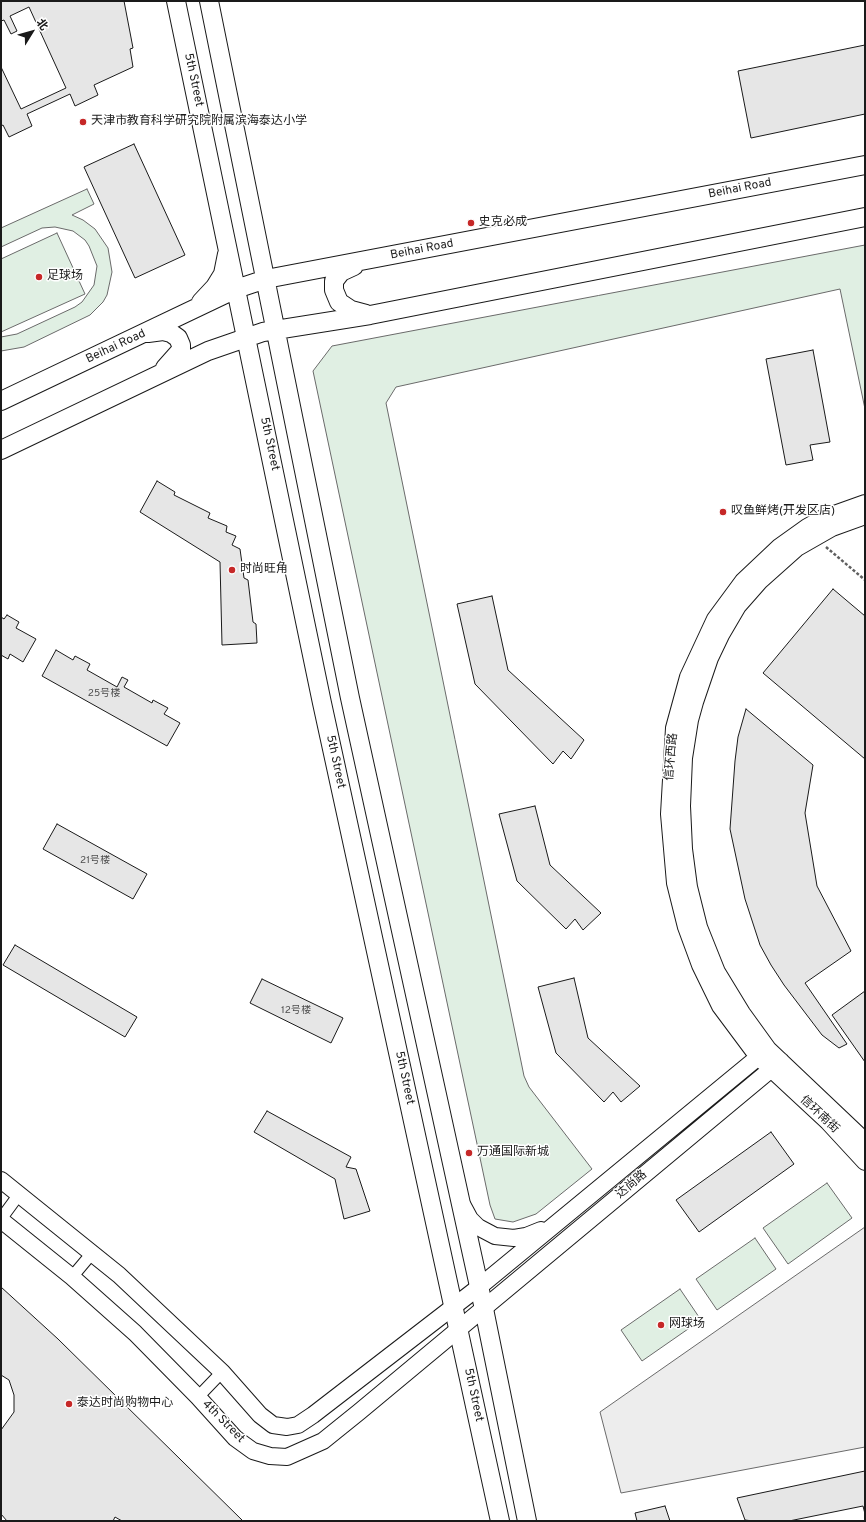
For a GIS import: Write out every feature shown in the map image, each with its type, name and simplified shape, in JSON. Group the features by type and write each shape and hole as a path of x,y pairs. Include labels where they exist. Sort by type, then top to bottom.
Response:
{"main road":[{"name":"5th Street","path":"176,1 227,238 252,286 272,310 270,330 287,381 350,698 459,1196"},
{"name":"5th Street","path":"209,1 256,232 252,286 244,320 257,388 322,704 500,1521"},
{"name":"Beihai Road","path":"1,401 191,311 252,286 317,269 865,165"},
{"path":"191,311 220,306 244,320 270,330 370,315 865,217"},
{"path":"256,232 263,250 276,262 292,268 317,269"},
{"path":"191,311 205,299 223,274 227,259 227,238"},
{"path":"360,262 341,272 334,281 334,290 338,302 352,310 370,315"},
{"path":"272,310 302,320 329,321"},
{"path":"1,450 208,351 231,335 244,320"},
{"path":"139,336 154,331 163,331 171,333 178,338 181,345 181,350 168,366 157,375"},
{"path":"208,351 226,350 237,354 249,370 257,388"},
{"path":"459,1196 484,1309 527,1521"}],"street":[{"name":"信环西路","path":"776,1066 720,1006 700,965 686,927 675,883 670,837 669,789 674,728 683,694 694,662 714,619 732,593 766,558 795,534 823,518 865,503"},
{"name":"信环西路","path":"763,1053 754,1031 728,992 717,972 699,927 689,887 684,849 682,806 684,758 690,720 704,672 738,606 760,581 797,548 832,528 865,516"},
{"name":"达尚路","path":"479,1287 763,1053"},
{"name":"达尚路","path":"484,1309 776,1066"},
{"name":"信环南街","path":"776,1066 865,1141"},
{"name":"信环南街","path":"776,1066 865,1162"},
{"path":"1,1180 20,1193 93,1252 169,1320 222,1372 260,1415 273,1425 287,1427 298,1425 479,1287"},
{"path":"1,1220 20,1193"},
{"path":"459,1196 470,1219 478,1227 495,1236 514,1238 526,1236 560,1220"},
{"name":"4th Street","path":"1,1220 72,1277 135,1333 198,1397 235,1438 254,1451 270,1456 287,1457 323,1441 484,1309"},
{"path":"72,1277 93,1252"},
{"path":"198,1397 222,1372"}],"path":[{"path":"815,538 865,580"}],"green space":[{"path":"87,189 94,204 72,215 83,220 95,229 108,248 112,272 107,295 103,302 90,315 24,347 1,351 1,337 17,334 75,307 82,302 94,285 97,266 85,240 73,231 55,227 42,228 1,247 1,228"},
{"name":"足球场","path":"57,233 85,294 1,332 1,259"},
{"path":"865,245 865,409 840,289 396,387 386,403 524,1076 529,1087 592,1169 536,1214 513,1222 495,1219 490,1205 313,371 332,346"},
{"path":"827,1183 852,1218 788,1264 763,1228"},
{"name":"网球场","path":"755,1238 776,1269 717,1310 696,1279"},
{"name":"网球场","path":"680,1289 701,1320 642,1361 621,1330"}],"shaded area":[{"path":"865,1227 865,1447 621,1493 600,1412"}],"building":[{"path":"1,1 124,1 133,48 130,49 133,67 94,85 98,95 75,106 70,94 27,114 32,126 9,137 3,125 1,126 1,67 21,109 66,88 29,7 10,16 17,31 11,34 4,20 1,21"},
{"path":"865,45 865,114 751,138 738,71"},
{"path":"134,144 185,255 135,278 84,167"},
{"path":"813,350 830,442 810,445 813,460 786,465 766,359"},
{"name":"时尚旺角","path":"157,481 175,492 174,495 210,513 208,518 227,526 226,532 236,536 232,545 240,549 244,578 248,580 253,622 256,624 257,643 222,645 220,562 140,512"},
{"path":"833,589 865,616 865,759 763,673"},
{"path":"492,596 508,670 584,740 571,759 563,751 553,764 475,684 457,604"},
{"path":"7,615 19,622 16,628 36,639 23,662 10,654 8,659 1,655 1,617 4,619"},
{"path":"56,650 73,660 75,656 90,664 87,670 117,687 122,677 128,680 124,687 152,703 153,700 168,708 164,714 180,723 167,746 42,676"},
{"path":"746,709 813,765 805,813 817,886 851,951 805,983 847,1044 839,1048 822,1035 784,985 771,965 760,945 745,899 730,829 738,737"},
{"path":"535,806 550,865 601,913 583,930 575,919 566,929 517,881 499,814"},
{"path":"57,824 147,874 133,899 43,849"},
{"path":"15,945 137,1017 125,1037 3,965"},
{"path":"574,978 588,1038 640,1086 621,1102 613,1092 604,1102 556,1053 538,987"},
{"path":"262,979 343,1018 331,1043 250,1003"},
{"path":"865,991 865,1062 832,1015"},
{"path":"267,1111 351,1157 346,1167 356,1169 370,1211 344,1219 335,1179 254,1132"},
{"path":"771,1132 794,1164 699,1232 676,1200"},
{"name":"泰达时尚购物中心","path":"1,1287 58,1339 243,1521 122,1521 115,1517 113,1521 7,1521 1,1514 1,1430 14,1412 14,1395 9,1380 1,1375"},
{"path":"865,1471 865,1514 863,1506 789,1521 745,1520 737,1498"},
{"path":"665,1506 670,1521 637,1521 635,1513"}],"place":[{"name":"天津市教育科学研究院附属滨海泰达小学","path":"83,122"},
{"name":"史克必成","path":"471,223"},
{"name":"足球场","path":"39,277"},
{"name":"叹鱼鲜烤(开发区店)","path":"723,512"},
{"name":"时尚旺角","path":"232,570"},
{"name":"万通国际新城","path":"469,1153"},
{"name":"网球场","path":"661,1325"},
{"name":"泰达时尚购物中心","path":"69,1404"}]}
